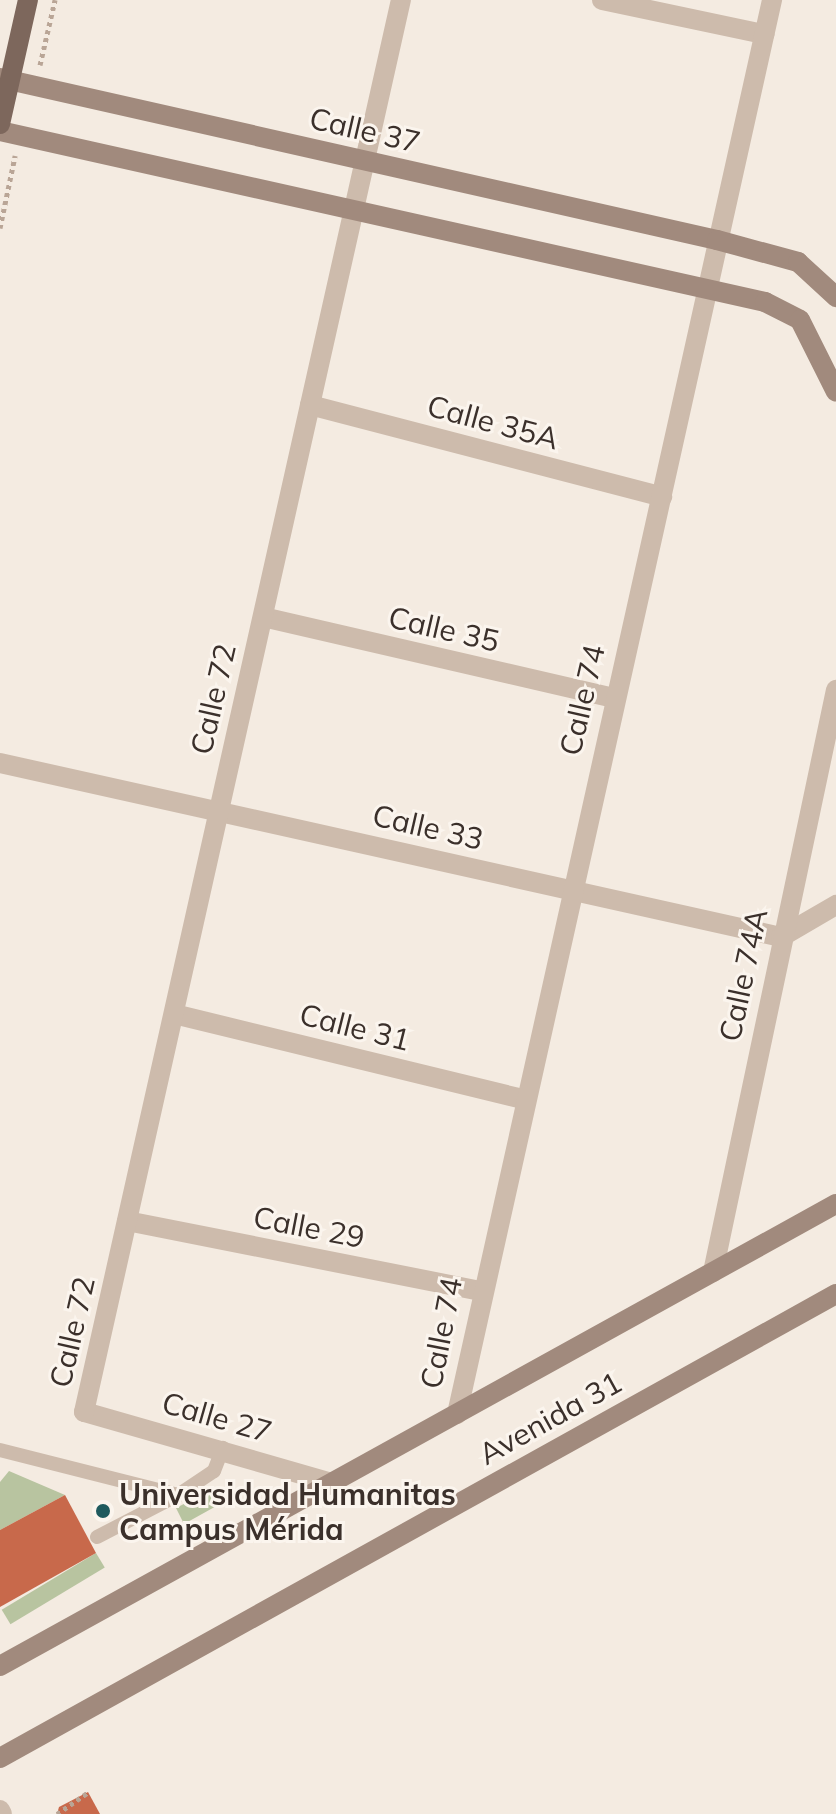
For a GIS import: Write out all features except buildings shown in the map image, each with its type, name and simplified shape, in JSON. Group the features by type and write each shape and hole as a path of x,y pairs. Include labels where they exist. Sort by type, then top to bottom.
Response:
{"main road":[{"path":"0,124 5,79 28,0"},
{"name":"Calle 37","path":"5,79 717,240"},
{"path":"9,133 705,292 765,302 800,320 836,392"},
{"path":"717,240 798,262 836,297"},
{"name":"Avenida 31","path":"0,1666 836,1204"},
{"name":"Avenida 31","path":"0,1758 836,1294"}],"street":[{"name":"Calle 72","path":"84,1412 401,0"},
{"path":"602,0 764,34"},
{"name":"Calle 74","path":"457,1414 479,1291 613,698 662,497 772,0"},
{"name":"Calle 35A","path":"310,405 662,497"},
{"name":"Calle 35","path":"263,617 613,698"},
{"name":"Calle 74A","path":"713,1272 781,937 836,690"},
{"name":"Calle 33","path":"0,763 781,937"},
{"path":"781,937 836,905"},
{"name":"Calle 31","path":"174,1014 522,1099"},
{"name":"Calle 29","path":"127,1221 479,1291"},
{"name":"Calle 27","path":"84,1412 223,1448 332,1483"}],"lane":[{"path":"97,1537 178,1495 214,1471 223,1448"},
{"path":"0,1450 178,1495"}],"path":[{"path":"36,86 55,0"},
{"path":"0,228 9,133"},
{"path":"57,1814 88,1792"}],"green space":[{"path":"9,1471 65,1495 0,1530 0,1482"},
{"path":"211,1490 229,1499 184,1524 176,1508"},
{"path":"96,1553 105,1568 10,1624 2,1610"}],"place":[{"name":"Universidad Humanitas Campus Mérida","path":"103,1511"}]}
